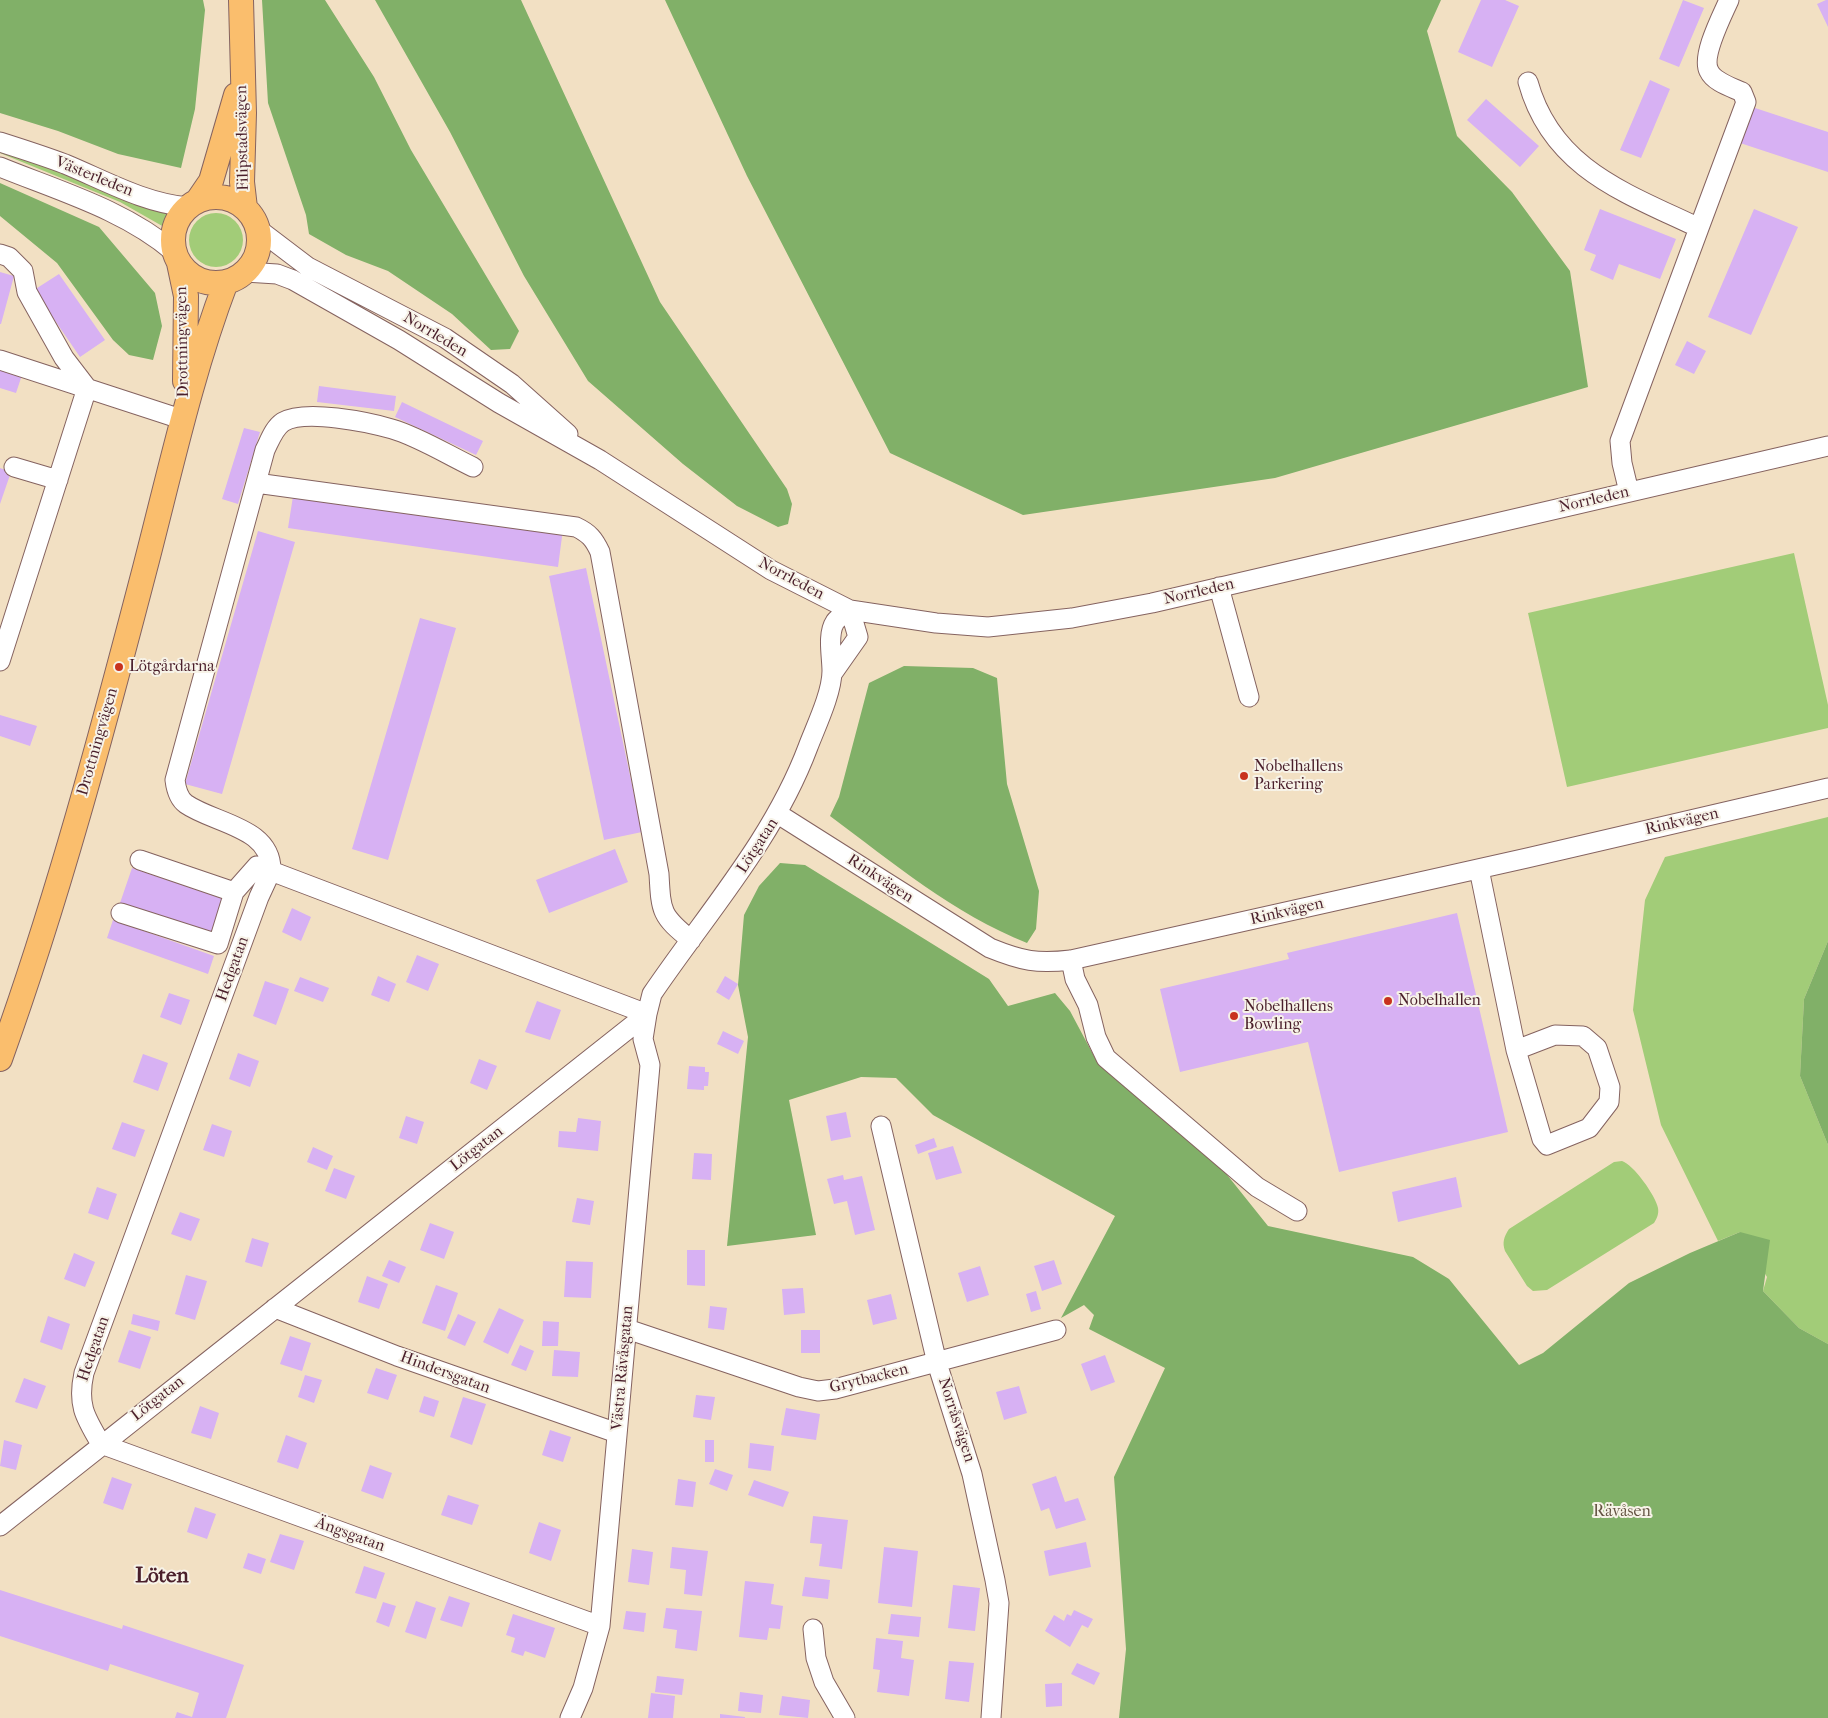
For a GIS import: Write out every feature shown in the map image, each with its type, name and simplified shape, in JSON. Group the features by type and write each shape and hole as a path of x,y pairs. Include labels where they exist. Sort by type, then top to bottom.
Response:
{"main road":[{"name":"Filipstadsvägen","path":"241,0 244,113 242,182 245,208"},
{"name":"Filipstadsvägen","path":"193,203 211,181 242,69"},
{"path":"213,197 226,198 245,208 258,229 258,251 235,277 206,282 187,273 177,258 172,234 181,214 193,203 213,197"},
{"name":"Drottningvägen","path":"177,258 186,296 184,420"},
{"name":"Drottningvägen","path":"0,1059 43,936 119,667 200,360 235,277"}],"street":[{"path":"1629,492 1622,463 1620,441 1746,102 1742,92 1719,82 1709,72 1706,58 1728,0"},
{"path":"1528,82 1535,107 1557,139 1595,176 1699,228"},
{"name":"Västerleden","path":"0,142 66,164 123,191 170,205 193,203"},
{"name":"Västerleden","path":"0,167 117,214 158,238 177,258"},
{"name":"Norrleden","path":"258,229 308,267 392,309 460,348 512,384 600,460"},
{"path":"0,254 9,257 23,271 27,292 64,358 87,388"},
{"name":"Norrleden","path":"235,277 277,274 293,280 398,340 499,403 600,460 771,570 850,610 936,623 988,626 1072,618 1219,587 1828,446"},
{"path":"0,360 184,420"},
{"path":"0,661 87,388"},
{"path":"271,871 271,860 257,839 185,803 177,791 175,780 265,450 276,428 284,422 298,416 315,415 393,430 472,467"},
{"path":"14,467 58,480"},
{"path":"256,482 576,527 588,533 595,541 600,552 659,874 663,911 667,920 691,940"},
{"path":"1219,587 1249,697"},
{"name":"Lötgatan","path":"0,1526 101,1444 647,1014 652,994 738,875 778,814 799,770 824,703 832,674 831,640 835,622 850,610 858,637 832,674"},
{"name":"Rinkvägen","path":"778,814 990,948 1019,960 1048,962 1071,960 1479,869 1828,788"},
{"path":"140,860 234,892"},
{"path":"120,913 218,944 234,892 257,866 647,1014"},
{"path":"1479,869 1516,1050 1542,1140 1547,1145 1589,1128 1608,1102 1610,1087 1597,1048 1583,1036 1555,1036 1516,1050"},
{"name":"Hedgatan","path":"101,1444 87,1420 80,1394 84,1373 259,897 271,871"},
{"path":"1071,960 1075,979 1088,1005 1096,1037 1106,1058 1258,1187 1297,1211"},
{"name":"Västra Rävåsgatan","path":"570,1718 583,1688 600,1626 650,1065 643,1039 647,1014"},
{"name":"Norråsvägen","path":"881,1126 937,1363 966,1448 999,1603 991,1718"},
{"name":"Hindersgatan","path":"275,1308 397,1356 617,1433"},
{"name":"Grytbacken","path":"627,1329 799,1387 818,1391 937,1363 1056,1330"},
{"name":"Ängsgatan","path":"101,1444 600,1626"},
{"path":"813,1628 816,1658 824,1682 845,1718"}],"green space":[{"path":"0,0 203,0 205,10 195,109 181,168 118,154 58,131 0,113"},
{"path":"262,0 325,0 374,77 411,150 519,331 510,349 491,350 452,314 388,271 346,255 309,234 306,215 268,103"},
{"path":"375,0 521,0 660,302 787,489 792,504 788,524 778,527 737,506 683,464 588,381 524,276 450,132"},
{"path":"665,0 1441,0 1427,31 1457,136 1512,192 1570,271 1588,387 1275,478 1023,515 890,453 747,176"},
{"path":"0,147 171,209 164,227 120,202 0,153"},
{"path":"0,183 99,227 155,293 162,326 153,360 129,355 113,340 57,263 0,216"},
{"path":"216,213 226,215 235,221 241,230 243,240 241,250 235,259 226,265 216,267 206,265 197,259 191,250 189,240 191,230 197,221 206,215"},
{"path":"1794,553 1828,705 1828,728 1567,787 1528,613"},
{"path":"904,666 973,668 997,678 1007,784 1039,891 1036,929 1027,943 974,917 924,886 830,816 839,797 869,683"},
{"path":"1828,817 1828,941 1804,999 1800,1076 1828,1145 1828,1344 1799,1328 1763,1291 1767,1277 1740,1232 1718,1241 1661,1125 1633,1010 1645,900 1665,857"},
{"name":"Rävåsen","path":"780,863 805,865 989,979 1008,1006 1055,993 1070,1011 1095,1058 1174,1118 1208,1151 1268,1226 1413,1257 1449,1279 1519,1365 1543,1353 1629,1283 1690,1253 1740,1232 1770,1240 1763,1291 1799,1328 1828,1344 1828,1718 1119,1718 1126,1649 1114,1477 1165,1368 1089,1329 1094,1315 1084,1305 1061,1318 1115,1216 933,1115 896,1078 861,1077 789,1100 816,1235 727,1246 748,1037 738,985 744,915 759,886"},
{"path":"1828,941 1828,1145 1800,1076 1804,999"},
{"path":"1622,1161 1627,1163 1638,1174 1653,1196 1658,1210 1658,1216 1654,1223 1547,1290 1533,1291 1527,1286 1505,1251 1504,1240 1509,1229 1614,1162"}],"building":[{"path":"1481,0 1505,0 1519,6 1492,67 1458,52"},
{"path":"1683,0 1704,8 1679,67 1659,59"},
{"path":"1828,0 1828,27 1817,4"},
{"path":"1650,80 1670,89 1641,158 1620,150"},
{"path":"1486,99 1539,146 1520,167 1467,120"},
{"path":"1746,105 1828,132 1828,172 1734,141"},
{"path":"1600,209 1676,239 1660,279 1619,264 1613,280 1590,270 1596,255 1584,250"},
{"path":"1754,209 1798,227 1751,335 1708,317"},
{"path":"0,272 14,276 1,324 0,324"},
{"path":"59,274 105,340 80,357 34,290"},
{"path":"1687,341 1706,351 1694,374 1675,365"},
{"path":"0,367 22,375 16,393 0,388"},
{"path":"319,386 396,396 394,411 317,402"},
{"path":"402,402 483,441 476,455 395,417"},
{"path":"244,428 260,432 238,504 222,499"},
{"path":"0,468 11,472 0,504"},
{"path":"294,490 563,529 558,567 288,528"},
{"path":"258,531 295,542 222,794 185,784"},
{"path":"586,568 642,832 604,840 549,576"},
{"path":"420,618 456,628 388,860 352,849"},
{"path":"0,715 37,726 30,746 0,736"},
{"path":"615,849 628,882 549,913 536,880"},
{"path":"132,868 226,900 214,935 120,903"},
{"path":"292,908 311,917 301,941 282,932"},
{"name":"Nobelhallen","path":"1457,913 1508,1132 1339,1172 1308,1042 1180,1072 1160,989 1289,959 1287,953"},
{"path":"113,920 214,956 208,974 107,938"},
{"path":"417,955 439,964 428,991 406,982"},
{"path":"378,976 396,984 389,1002 371,995"},
{"path":"725,976 738,984 729,1000 716,992"},
{"path":"300,977 329,988 323,1002 294,991"},
{"path":"265,981 289,989 276,1025 253,1016"},
{"path":"169,993 190,1000 181,1025 160,1017"},
{"path":"537,1001 561,1010 550,1040 525,1032"},
{"path":"723,1031 744,1041 738,1054 717,1044"},
{"path":"238,1053 259,1061 250,1087 229,1079"},
{"path":"143,1054 168,1063 158,1091 133,1082"},
{"path":"479,1059 497,1066 487,1090 470,1083"},
{"path":"689,1066 705,1067 705,1072 709,1072 708,1086 704,1086 704,1090 687,1089"},
{"path":"846,1112 851,1137 831,1141 826,1116"},
{"path":"406,1116 424,1122 417,1144 399,1138"},
{"path":"578,1118 601,1121 598,1151 558,1147 559,1131 576,1132"},
{"path":"122,1122 145,1130 135,1157 112,1149"},
{"path":"212,1124 232,1131 224,1157 203,1150"},
{"path":"934,1138 937,1147 918,1154 915,1145"},
{"path":"953,1146 962,1173 936,1180 928,1153"},
{"path":"313,1147 333,1156 327,1170 307,1162"},
{"path":"694,1153 712,1154 711,1180 692,1179"},
{"path":"334,1168 355,1176 346,1199 325,1191"},
{"path":"843,1175 844,1180 862,1176 875,1230 855,1235 847,1201 834,1204 827,1179"},
{"path":"1456,1177 1462,1207 1398,1222 1392,1192"},
{"path":"97,1187 117,1194 108,1220 88,1213"},
{"path":"577,1198 594,1201 590,1225 572,1222"},
{"path":"180,1212 200,1219 191,1241 171,1234"},
{"path":"430,1223 454,1232 444,1259 420,1250"},
{"path":"252,1238 269,1243 262,1267 245,1262"},
{"path":"687,1250 705,1250 705,1286 687,1285"},
{"path":"74,1253 95,1262 85,1287 64,1279"},
{"path":"389,1260 406,1267 399,1283 382,1276"},
{"path":"1054,1260 1062,1284 1042,1291 1034,1266"},
{"path":"566,1261 593,1262 591,1298 564,1297"},
{"path":"980,1266 989,1295 967,1302 958,1273"},
{"path":"186,1275 207,1281 195,1320 175,1314"},
{"path":"367,1276 388,1284 379,1309 358,1302"},
{"path":"436,1285 458,1293 445,1331 422,1323"},
{"path":"803,1288 805,1313 784,1315 782,1289"},
{"path":"1036,1291 1041,1309 1031,1312 1026,1294"},
{"path":"891,1294 897,1319 873,1325 867,1300"},
{"path":"710,1306 727,1308 724,1330 708,1328"},
{"path":"499,1308 524,1320 508,1354 483,1342"},
{"path":"133,1314 160,1321 158,1331 131,1324"},
{"path":"458,1314 476,1322 465,1346 447,1338"},
{"path":"48,1316 70,1324 62,1350 40,1342"},
{"path":"543,1321 559,1322 558,1346 542,1346"},
{"path":"129,1330 151,1337 140,1369 118,1362"},
{"path":"801,1330 820,1330 820,1353 801,1353"},
{"path":"290,1336 311,1343 302,1371 280,1364"},
{"path":"520,1345 534,1351 526,1371 511,1365"},
{"path":"554,1350 580,1352 578,1377 552,1376"},
{"path":"1105,1355 1115,1382 1091,1391 1081,1364"},
{"path":"376,1368 397,1375 388,1400 367,1393"},
{"path":"305,1375 322,1380 314,1403 298,1397"},
{"path":"24,1378 46,1386 37,1409 15,1402"},
{"path":"1019,1386 1027,1413 1004,1420 996,1392"},
{"path":"696,1395 715,1397 711,1420 693,1417"},
{"path":"424,1396 439,1401 434,1417 419,1412"},
{"path":"463,1397 486,1404 472,1445 450,1437"},
{"path":"200,1406 219,1413 211,1439 191,1433"},
{"path":"786,1408 820,1414 816,1440 781,1435"},
{"path":"550,1430 571,1437 563,1462 542,1455"},
{"path":"286,1435 307,1443 298,1469 277,1462"},
{"path":"4,1440 22,1445 16,1470 0,1466"},
{"path":"705,1440 714,1440 714,1462 705,1462"},
{"path":"750,1443 774,1446 771,1471 748,1468"},
{"path":"370,1465 392,1473 383,1499 361,1491"},
{"path":"715,1469 733,1475 727,1491 709,1484"},
{"path":"1056,1476 1065,1502 1078,1498 1086,1520 1056,1529 1049,1508 1041,1511 1032,1484"},
{"path":"112,1477 132,1484 123,1510 103,1503"},
{"path":"678,1479 696,1482 693,1507 675,1505"},
{"path":"754,1480 789,1492 783,1507 748,1495"},
{"path":"448,1495 479,1505 472,1525 441,1515"},
{"path":"195,1507 216,1514 207,1539 187,1532"},
{"path":"813,1516 848,1520 842,1569 819,1566 822,1544 810,1543"},
{"path":"539,1522 561,1530 551,1561 529,1553"},
{"path":"280,1534 304,1541 294,1570 270,1562"},
{"path":"1086,1542 1091,1567 1049,1576 1044,1551"},
{"path":"672,1547 708,1551 702,1596 684,1594 686,1570 670,1568"},
{"path":"884,1547 918,1551 912,1607 878,1603"},
{"path":"632,1549 653,1552 649,1585 628,1582"},
{"path":"248,1553 266,1559 261,1574 243,1568"},
{"path":"364,1566 385,1573 376,1599 355,1593"},
{"path":"805,1577 830,1580 828,1599 802,1596"},
{"path":"745,1581 774,1584 771,1604 783,1606 780,1629 769,1628 767,1640 739,1637"},
{"path":"953,1585 980,1588 975,1631 948,1628"},
{"path":"0,1590 122,1629 123,1625 244,1665 226,1718 175,1718 177,1712 192,1717 199,1693 110,1664 108,1671 0,1636"},
{"path":"449,1596 470,1603 462,1627 440,1620"},
{"path":"416,1601 436,1608 426,1639 405,1632"},
{"path":"383,1602 396,1606 389,1627 376,1622"},
{"path":"666,1608 702,1611 697,1651 675,1648 677,1630 663,1628"},
{"path":"1074,1610 1093,1619 1088,1628 1082,1625 1070,1647 1045,1631 1054,1615 1064,1621 1067,1614 1071,1616"},
{"path":"626,1611 646,1613 644,1632 623,1629"},
{"path":"513,1614 555,1628 545,1658 525,1651 523,1656 511,1652 515,1638 506,1635"},
{"path":"891,1614 921,1617 919,1637 888,1634"},
{"path":"876,1638 903,1641 901,1658 914,1660 909,1696 877,1692 880,1670 873,1669"},
{"path":"949,1661 974,1663 969,1702 945,1699"},
{"path":"1077,1663 1100,1673 1094,1685 1071,1674"},
{"path":"657,1676 684,1679 682,1695 655,1692"},
{"path":"1062,1683 1062,1706 1046,1707 1045,1684"},
{"path":"740,1692 763,1695 761,1713 738,1711"},
{"path":"651,1693 675,1696 673,1718 648,1718"},
{"path":"782,1696 810,1700 808,1718 779,1715"},
{"path":"720,1714 745,1717 745,1718 720,1718"}],"place":[{"name":"Lötgårdarna","path":"119,667"},
{"name":"Nobelhallens Parkering","path":"1244,776"},
{"name":"Nobelhallen","path":"1388,1001"},
{"name":"Nobelhallens Bowling","path":"1234,1016"}],"district":[{"name":"Löten","path":"162,1577"}]}
